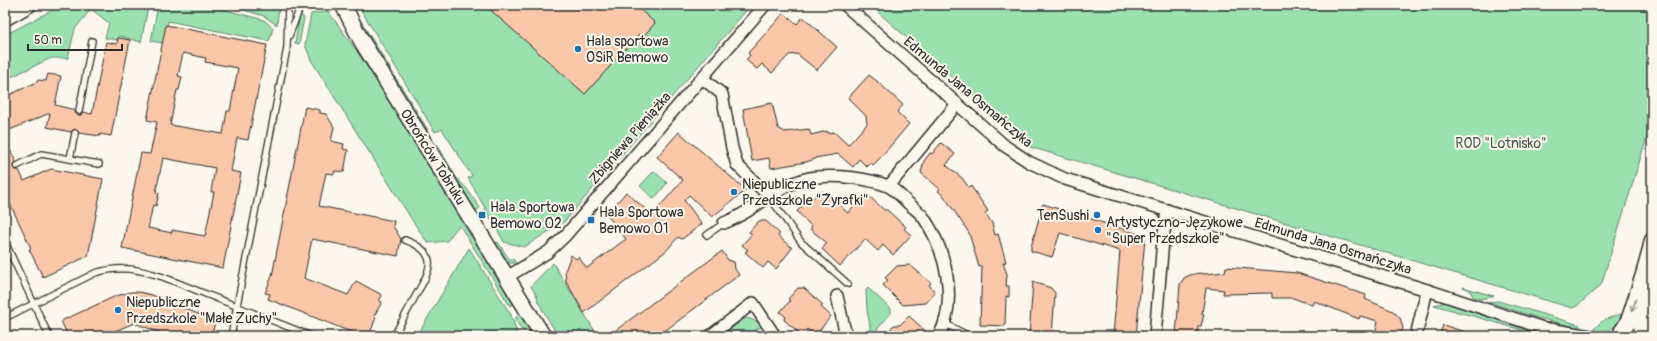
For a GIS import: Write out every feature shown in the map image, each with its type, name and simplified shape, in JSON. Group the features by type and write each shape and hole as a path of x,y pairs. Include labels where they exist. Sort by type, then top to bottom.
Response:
{"street":[{"path":"5,18 28,5"},
{"name":"Obrońców Tobruku","path":"330,5 361,40"},
{"name":"Obrońców Tobruku","path":"343,5 361,40 543,336"},
{"name":"Zbigniewa Pieniążka","path":"507,277 548,252 565,236 765,5"},
{"name":"Edmunda Jana Osmańczyka","path":"845,5 1005,146 1029,162 1065,179 1428,290 1540,328 1558,336"},
{"path":"702,78 722,94 732,148 738,165 769,196"},
{"path":"889,186 957,104"},
{"path":"724,223 745,213 769,196 794,183 816,177 843,177 889,186 923,217 936,240 945,265 949,300 946,324 939,336"},
{"path":"1155,336 1166,210"},
{"path":"1616,334 1627,325 1632,313 1650,254 1652,241"},
{"path":"1616,334 1631,332 1641,336 1641,327 1652,287"},
{"path":"1416,336 1428,290"},
{"path":"837,296 846,336"},
{"path":"710,336 753,303 775,336"},
{"name":"Edmunda Jana Osmańczyka","path":"1540,328 1591,336"}],"lane":[{"path":"231,336 287,42 288,5"},
{"path":"287,42 301,5"},
{"path":"79,110 92,41"},
{"path":"70,159 75,132"},
{"path":"17,166 41,154 100,164"},
{"path":"769,196 801,242 848,284"},
{"path":"707,235 724,223"},
{"path":"394,336 429,271 429,258 425,252 416,244 405,240"},
{"path":"5,242 49,336"},
{"path":"5,318 95,273 109,268 125,268 149,272 311,336"},
{"path":"946,324 969,336"}],"green space":[{"path":"62,5 154,5 153,7 148,7 141,42 119,36 117,40 105,38 109,23 91,9 75,29 68,58 51,58 5,80 5,35"},
{"path":"158,5 206,5 264,20 273,28 269,41 168,21 163,43 151,41"},
{"path":"227,5 279,5 277,25 264,16"},
{"path":"347,5 351,5 428,130 422,128"},
{"path":"358,5 751,5 564,222 524,247 504,242 468,178 472,176 442,129 435,132"},
{"name":"ROD \"Lotnisko\"","path":"870,5 1652,5 1652,121 1601,285 1577,306 1572,308 1030,147"},
{"path":"328,11 378,82 424,155 514,303 510,306 460,226 447,241 428,243 311,60 305,45 311,14"},
{"path":"300,14 304,18 299,44 295,43"},
{"path":"437,144 456,177 467,189 480,208 474,212 436,151"},
{"path":"654,171 667,183 654,199 640,186"},
{"path":"498,242 509,259 513,259 516,263 506,263 494,244"},
{"path":"469,248 511,315 518,336 417,336"},
{"path":"553,263 598,336 558,336 537,300 538,298 531,286"},
{"path":"1463,287 1494,296 1481,299 1473,297 1470,290"},
{"path":"868,288 891,309 891,313 874,333 871,332 867,310 866,290"},
{"path":"1498,301 1580,325 1579,328 1534,317 1489,302"},
{"path":"1446,302 1519,326 1543,336 1434,305"},
{"path":"521,314 530,329 528,331 522,330 516,321 516,317"},
{"path":"1622,314 1627,315 1612,328 1603,332 1592,333 1601,323 1609,318"},
{"path":"747,318 758,322 762,326 747,336 722,336 742,320"}],"building":[{"name":"Hala sportowa OSiR Bemowo","path":"485,5 635,5 655,23 643,37 639,34 585,94"},
{"path":"784,13 797,24 803,17 837,47 817,70 797,54 789,55 772,73 762,64 757,69 746,60 750,55 748,53"},
{"path":"166,25 267,45 248,140 237,138 231,171 241,173 223,268 122,248 141,153 150,154 157,122 147,120","holes":["183,53 206,58 205,62 238,68 230,111 227,111 223,134 170,125 177,90 179,90 182,77 178,76","163,158 215,168 211,192 214,192 205,236 172,230 172,233 148,228 153,205 156,206 159,193 156,192"]},
{"path":"118,38 130,40 111,136 79,133 75,129 71,132 47,127 50,113 5,132 5,97 37,82 38,80 46,81 48,74 61,76 55,105 75,110 75,113 78,115 81,115 83,112 92,114 106,42 117,44"},
{"path":"869,75 903,105 897,112 909,124 873,165 871,163 867,167 859,159 853,167 838,154 815,158 806,162 771,168 769,158 752,161 743,109 772,103 778,128 785,132 809,129 811,135 827,131 828,133 834,132 848,145 867,124 866,116 848,98"},
{"path":"305,107 320,110 320,113 326,114 334,127 331,141 344,144 343,149 348,150 344,172 335,171 334,174 326,173 319,206 394,221 393,226 401,239 398,256 312,239 304,278 348,295 356,281 382,295 379,301 382,302 374,316 376,317 369,336 361,336 268,299 270,294 265,293 272,276"},
{"path":"679,132 746,190 712,217 689,195 684,200 702,224 682,239 678,237 666,251 584,313 566,281 565,271 571,255 576,259 578,257 587,268 626,239 607,215 626,192 652,215 683,180 657,157"},
{"path":"5,139 16,162 13,164 13,168 15,170 19,170 24,181 51,169 103,179 88,256 43,277 29,249 31,248 5,193"},
{"path":"941,143 955,154 946,165 962,178 969,188 971,186 988,211 985,213 992,223 995,235 998,234 1006,262 1003,263 1007,274 1006,286 1009,286 1009,297 1006,296 1005,326 980,325 982,266 979,267 969,233 944,196 938,191 940,189 921,173 924,161"},
{"path":"818,192 824,192 848,213 861,197 870,197 906,227 904,229 911,235 893,255 883,245 878,251 865,239 840,266 822,249 827,243 810,229 812,227 797,211 802,207 799,205 806,197 811,201"},
{"path":"1043,204 1142,235 1145,239 1136,336 1113,336 1120,251 1060,233 1052,257 1031,251"},
{"path":"759,221 766,221 780,234 778,236 792,248 776,269 768,262 763,268 745,252 748,250 742,245 752,234 749,232"},
{"path":"722,251 728,260 734,262 735,269 739,275 658,336 608,336"},
{"path":"910,265 931,283 929,285 935,292 925,303 903,305 883,285 888,280 885,278 897,266"},
{"path":"1226,267 1297,273 1366,295 1365,299 1393,311 1400,318 1403,328 1400,336 1383,336 1375,334 1378,321 1360,316 1359,319 1314,301 1312,305 1293,298 1272,298 1272,293 1223,294 1224,290 1206,288 1202,314 1204,314 1201,326 1198,326 1198,336 1176,336 1180,284 1184,278 1199,273 1205,274 1225,272"},
{"path":"1033,282 1051,288 1055,293 1052,336 1029,336"},
{"path":"798,288 804,288 823,305 821,307 831,316 815,336 807,329 802,335 784,320 786,317 780,312 790,301 788,299"},
{"path":"131,292 152,295 215,321 212,336 170,336 134,323 103,336 68,336 61,321 116,296"},
{"path":"909,316 931,336 884,336 894,325 900,325"},
{"path":"1443,325 1472,334 1471,336 1439,336"}],"place":[{"name":"Hala sportowa OSiR Bemowo","path":"578,49"},
{"name":"Niepubliczne Przedszkole \"Żyrafki\"","path":"734,192"},
{"name":"Hala Sportowa Bemowo 02","path":"482,215"},
{"name":"TenSushi","path":"1097,215"},
{"name":"Hala Sportowa Bemowo 01","path":"591,220"},
{"name":"Artystyczno-Językowe \"Super Przedszkole\"","path":"1098,230"},
{"name":"Niepubliczne Przedszkole \"Małe Zuchy\"","path":"118,310"}]}
